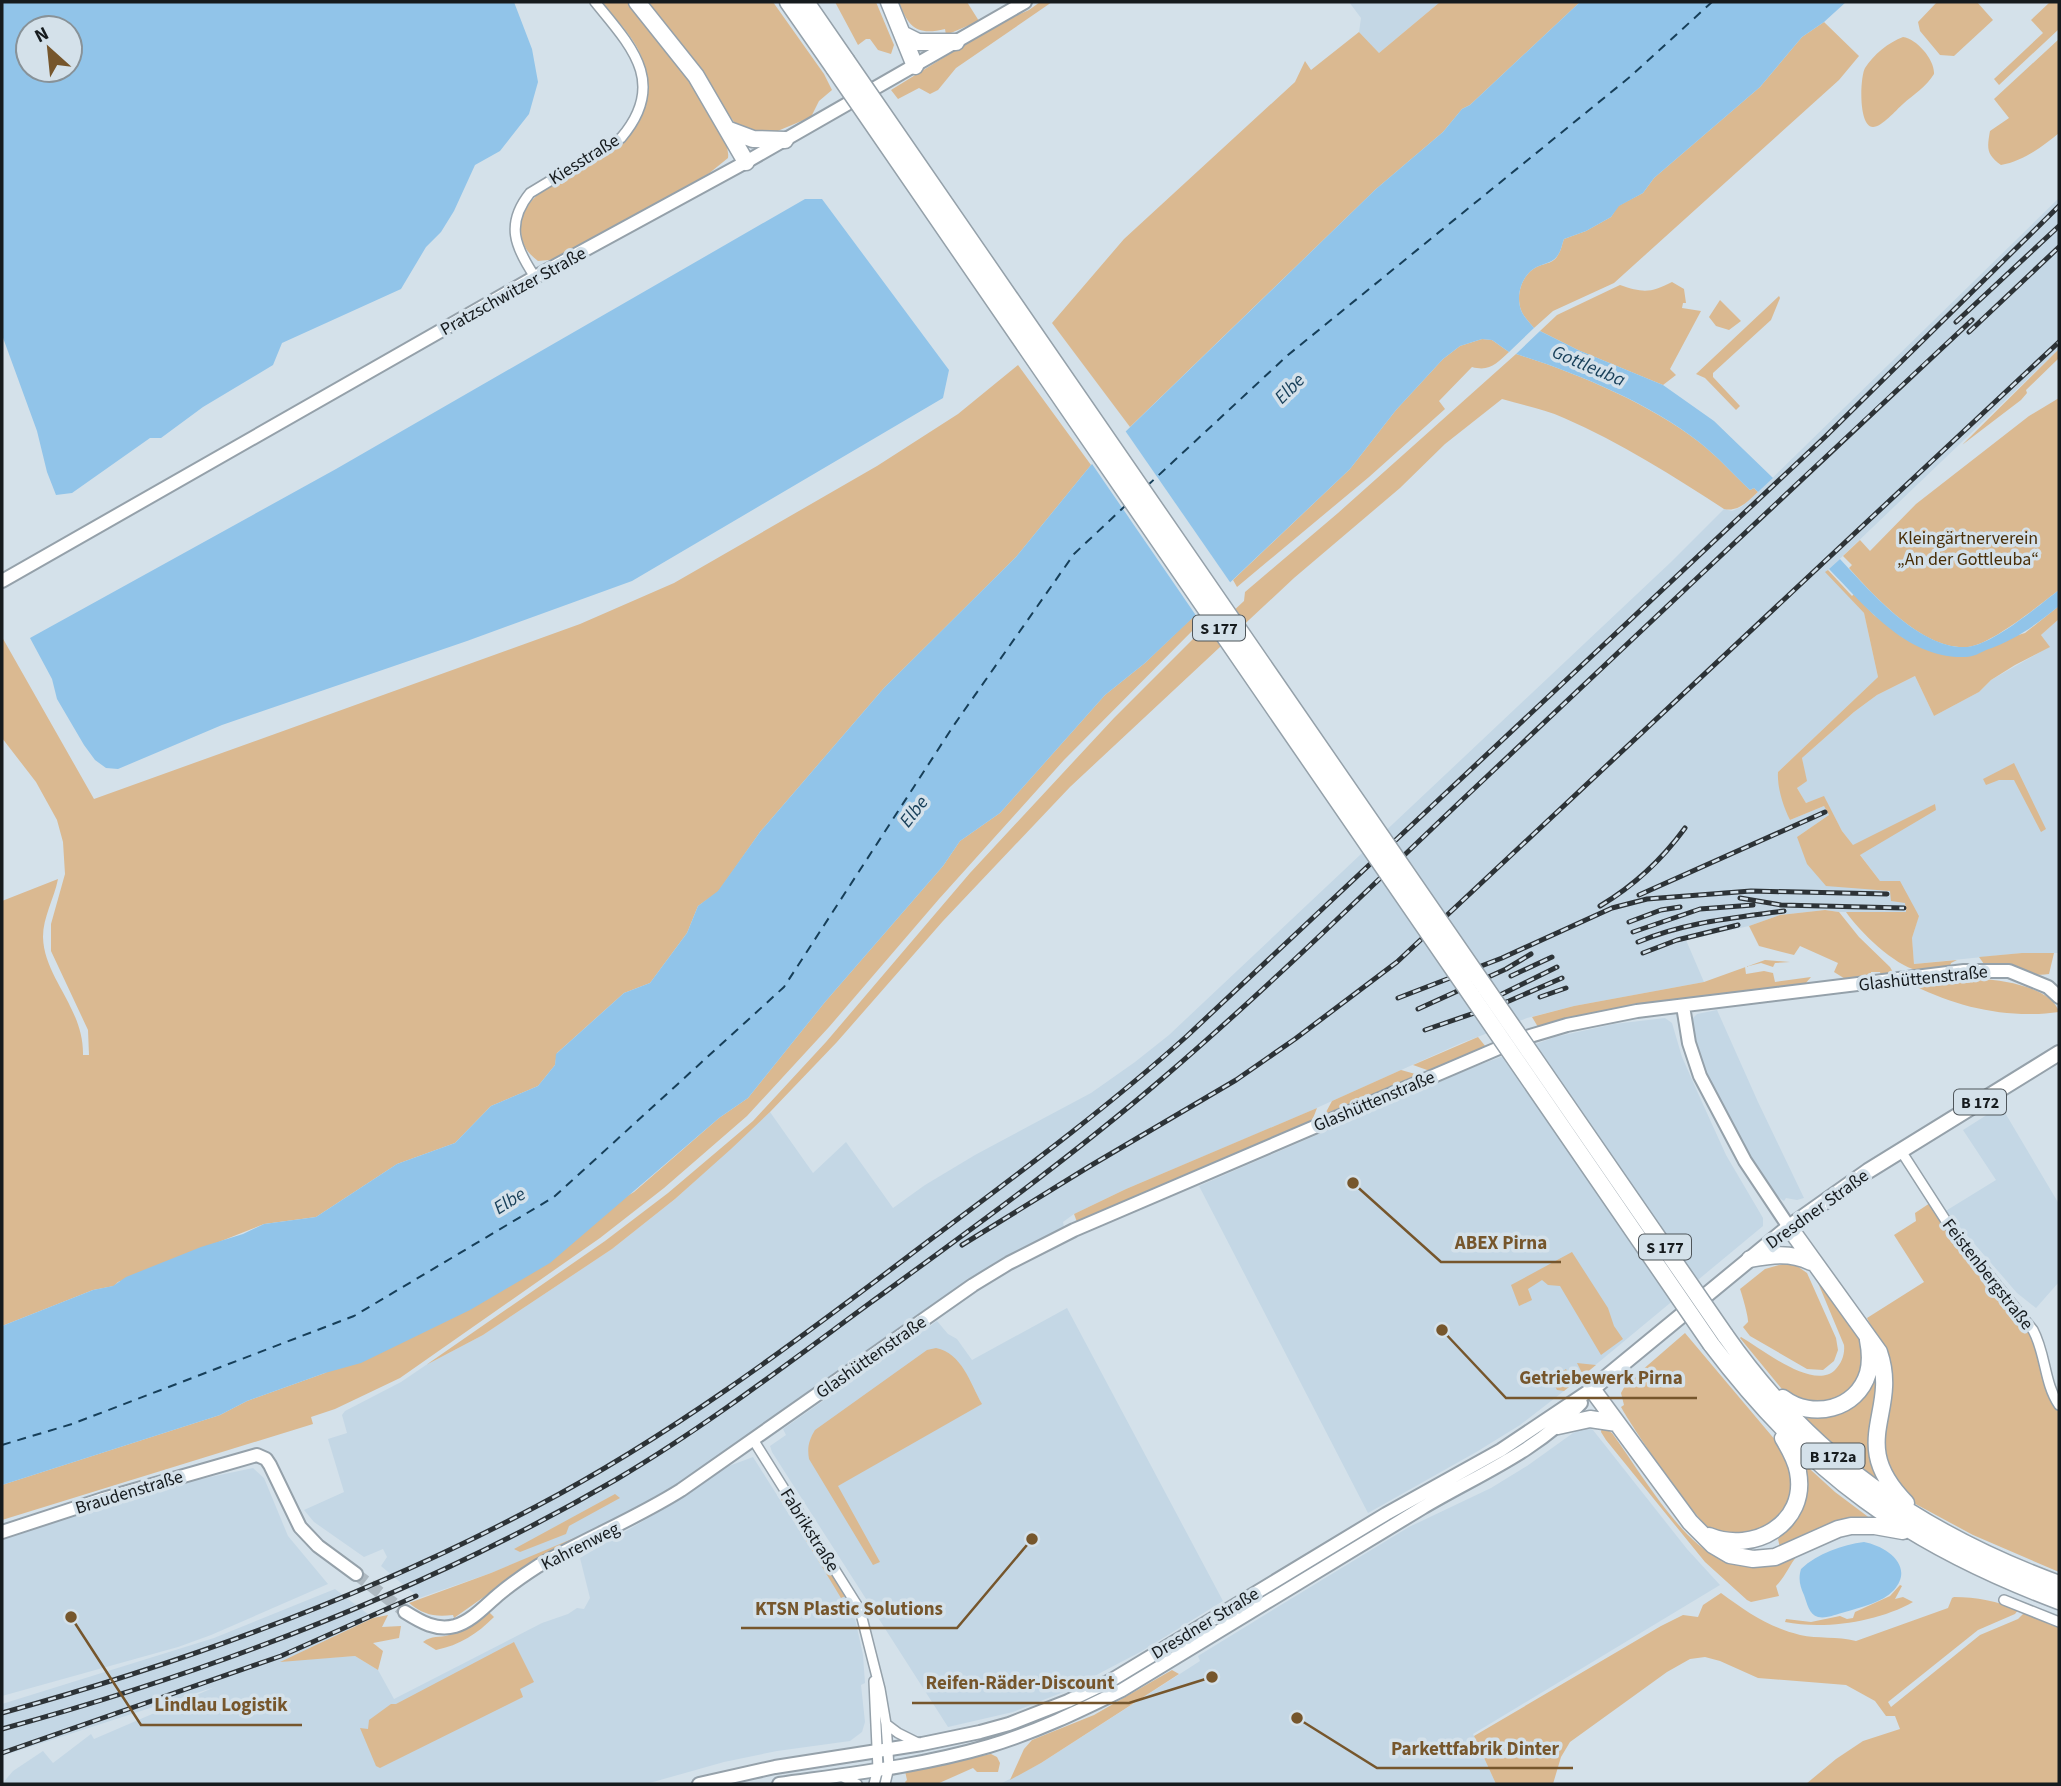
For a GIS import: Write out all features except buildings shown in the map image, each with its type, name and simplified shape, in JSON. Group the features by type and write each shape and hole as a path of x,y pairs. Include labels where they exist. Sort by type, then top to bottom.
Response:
{"highway":[{"path":"637,2 696,76 746,162"},
{"name":"S 177","path":"788,2 840,64 1718,1339"},
{"name":"S 177","path":"806,2 840,64"},
{"path":"889,2 915,66"},
{"path":"902,34 918,41 956,42"},
{"path":"729,131 753,139 785,140"},
{"path":"1788,1227 1879,1352 1885,1386 1876,1444 1880,1467 1891,1487 1934,1527"},
{"path":"1750,1259 1784,1254 1800,1256 1814,1263"},
{"path":"1748,1366 1791,1404 1812,1410 1831,1408 1854,1395 1868,1374 1870,1355 1863,1328"},
{"name":"B 172a","path":"1718,1339 1748,1366 1818,1443 1865,1483 1934,1527 1993,1558 2059,1584"},
{"name":"B 172a","path":"1718,1339 1770,1418 1852,1492 1912,1533 1987,1573 2059,1601"},
{"path":"1592,1389 1680,1509 1698,1531 1724,1552 1753,1559 1787,1553 1827,1533 1851,1526 1875,1526 1912,1533"},
{"path":"1698,1531 1728,1541 1751,1541 1774,1531 1791,1513 1798,1493 1798,1471 1789,1449 1770,1418"},
{"path":"1559,1420 1590,1419 1617,1423"}],"main road":[{"name":"Dresdner Straße","path":"1592,1389 1788,1227 1845,1186 2059,1053"}],"street":[{"name":"Kiesstraße","path":"535,277 518,248 515,235 516,220 522,203 542,185 607,149 621,138 631,127 642,99 640,70 632,49 595,2"},
{"name":"Pratzschwitzer Straße","path":"2,581 1025,2"},
{"name":"Glashüttenstraße","path":"754,1441 973,1285 1009,1263 1074,1230 1520,1039 1600,1017 1964,971 2010,971 2048,987 2059,997"},
{"path":"1682,1006 1689,1043 1700,1076 1745,1161 1788,1227"},
{"name":"Feistenbergstraße","path":"1901,1151 1948,1224 2033,1330 2042,1351 2050,1387 2059,1405"},
{"name":"Dresdner Straße","path":"779,1784 883,1768 992,1745 1048,1725 1122,1690 1430,1503 1514,1458 1592,1389"},
{"name":"Dresdner Straße","path":"699,1784 775,1767 922,1744 1009,1724 1069,1701 1110,1681 1386,1514 1559,1420"},
{"name":"Kahrenweg","path":"405,1612 437,1628 465,1622 537,1567 656,1506 754,1441"},
{"name":"Fabrikstraße","path":"754,1441 860,1610 886,1724 882,1750"},
{"name":"Braudenstraße","path":"2,1532 103,1499 257,1455 262,1456 270,1465 293,1516 308,1537 356,1574"},
{"path":"2004,1600 2059,1622"},
{"name":"Fabrikstraße","path":"873,1662 882,1750"},
{"path":"886,1724 922,1744"},
{"path":"882,1750 885,1784"},
{"path":"874,1784 883,1768"},
{"path":"838,1775 857,1784"}],"shaded area":[{"path":"1349,2 1440,2 1379,53 1359,32 1361,18"},
{"path":"2059,198 2059,349 1826,572 1864,613 1878,677 1778,772 1790,820 1824,806 1829,815 1797,837 1890,891 1905,903 1907,912 1825,910 1780,915 1749,926 1686,940 1704,982 1574,1006 1527,1018 1459,1044 1126,1189 1074,1214 1063,1222 1064,1227 969,1282 674,1487 580,1537 491,1573 419,1598 381,1566 387,1557 383,1549 364,1557 314,1522 304,1510 344,1492 328,1439 347,1433 342,1415 345,1411 483,1335 612,1249 675,1199 770,1112 813,1173 846,1142 893,1208 975,1155 1091,1093 1135,1062 1169,1035 1724,509 1732,511 1741,507 1758,492"},
{"path":"2059,619 2059,953 2022,953 1914,964 1912,938 1919,915 1880,881 1842,831 1824,797 1806,803 1797,788 1806,780 1802,758 1877,695 1915,676 1934,716 1979,692 1991,680 2049,647 2041,635"},
{"path":"1717,1010 1804,1198 1786,1198 1784,1201 1759,1177 1704,1074 1696,1052 1692,1019 1697,1014"},
{"path":"1665,1018 1672,1023 1682,1057 1701,1100 1726,1155 1763,1218 1763,1226 1520,1425 1368,1513 1199,1186 1471,1068 1555,1037 1614,1024"},
{"path":"2001,1106 2059,1204 2059,1282 2036,1308 2017,1293 1944,1212 1996,1180 1963,1130"},
{"path":"1067,1308 1223,1601 1142,1651 1066,1691 1013,1712 948,1727 770,1446 786,1435 783,1429 937,1321 948,1334 957,1339 972,1360"},
{"path":"1588,1427 1687,1549 1720,1585 1473,1734 1496,1784 1000,1784 1041,1763 1200,1661 1198,1656 1409,1527 1491,1488 1573,1433"},
{"path":"753,1457 842,1598 846,1596 854,1614 863,1655 865,1683 861,1685 865,1722 862,1732 850,1741 777,1751 724,1762 646,1784 2,1784 13,1771 43,1751 53,1763 91,1734 94,1739 215,1687 2,1756 2,1704 214,1638 335,1589 373,1618 283,1661 355,1656 378,1670 394,1699 542,1623 577,1608 584,1609 590,1598 580,1558 662,1510 729,1466"},
{"path":"253,1468 264,1478 288,1536 328,1584 178,1647 2,1696 2,1537 184,1479 201,1479"}],"green space":[{"path":"602,2 630,2 656,34 690,78 718,123 726,143 728,158 707,175 559,259 538,261 528,251 522,239 521,230 526,209 541,192 610,152 630,135 643,113 647,85 642,59 631,38"},
{"path":"645,2 773,2 824,74 832,90 819,101 811,117 768,135 740,130"},
{"path":"835,2 876,2 894,45 891,54 878,50 870,39 858,45"},
{"path":"899,2 967,2 979,21 946,35 945,29 921,30 915,28 906,18"},
{"path":"1040,2 1052,2 956,68 938,90 930,94 919,88 898,99 891,90 998,24"},
{"path":"1440,2 1580,2 1470,105 1462,109 1443,132 1376,189 1130,427 1052,323 1124,239 1295,82 1305,61 1311,70 1359,32 1379,53"},
{"path":"1937,2 1977,2 1993,20 1954,56 1940,55 1920,31 1918,22"},
{"path":"2050,2 2059,2 2059,29 1999,85 1994,79 2043,33 2031,20"},
{"path":"1824,22 1859,56 1839,80 1614,283 1553,311 1534,328 1523,315 1519,304 1522,284 1529,273 1554,260 1564,239 1611,217 1618,206 1643,193 1654,178 1760,87 1802,37"},
{"path":"1903,37 1924,51 1932,63 1934,74 1889,118 1873,127 1868,125 1863,111 1863,73 1877,54"},
{"path":"2059,39 2059,133 2025,157 2001,165 1990,154 1990,131 2009,118 1994,99"},
{"path":"1672,282 1684,289 1686,303 1683,303 1682,308 1701,311 1670,369 1676,375 1663,385 1578,350 1540,331 1557,315 1620,285 1647,291"},
{"path":"1779,296 1771,320 1713,373 1713,377 1740,406 1736,410 1705,378 1696,374"},
{"path":"1720,300 1741,321 1729,330 1716,326 1709,317"},
{"path":"1482,339 1492,340 1509,352 1488,367 1472,367 1439,401 1445,409 1369,477 1237,587 1233,580 1350,469 1396,410 1443,359 1460,346"},
{"path":"2059,349 2059,358 2026,390 2027,393 2021,400 1962,445"},
{"path":"1516,354 1587,380 1657,414 1699,442 1750,490 1754,488 1758,492 1739,507 1724,509 1646,460 1585,427 1549,412 1502,399 1445,444 1400,488 1294,578 1070,787 943,921 837,1042 731,1149 675,1199 612,1249 483,1335 426,1365 605,1241 668,1193 753,1121 826,1042 970,873 1114,718 1203,629 1207,626 1213,630 1244,601 1245,592"},
{"path":"1018,365 1091,465 1016,557 884,688 760,832 718,892 698,906 687,933 650,983 624,993 557,1053 555,1065 538,1086 491,1106 455,1143 397,1164 316,1217 264,1224 118,1282 114,1286 93,1290 2,1326 2,901 58,879 43,930 45,952 77,1023 82,1038 83,1055 89,1055 88,1030 51,951 51,924 65,874 63,842 57,820 36,782 2,738 2,637 94,799 580,624 674,583 877,466 958,414"},
{"name":"Kleingärtnerverein „An der Gottleuba“","path":"2059,398 2059,590 1990,639 1968,647 1951,646 1918,631 1872,593 1849,568 1852,565 1843,556 1860,540 1870,551 1916,504 2029,416"},
{"path":"1828,570 1852,596 1854,594 1874,615 1902,637 1949,656 2025,633 2059,606 2059,619 2041,635 2050,647 1991,680 1979,692 1934,716 1915,676 1877,695 1802,758 1807,781 1797,788 1806,803 1824,796 1842,831 1853,845 1935,804 1936,810 1860,855 1880,881 1900,881 1919,916 1912,938 1914,964 1957,960 1951,963 1950,967 1925,971 1908,967 1868,938 1846,912 1906,912 1905,903 1891,901 1890,891 1826,886 1807,864 1797,837 1829,815 1824,806 1790,820 1783,803 1778,772 1878,677 1864,613 1825,572"},
{"path":"1197,613 1202,621 1064,760 747,1116 664,1188 600,1238 400,1378 335,1409 311,1417 313,1424 2,1520 2,1485 220,1415 247,1401 325,1373 634,1192 719,1118 748,1098 825,1002 943,866 960,841 1000,813 1105,695 1145,663"},
{"path":"2014,763 2046,829 2041,832 2014,780 1999,780 1986,785 1983,779"},
{"path":"1825,910 1839,912 1894,974 1881,976 1880,972 1871,972 1871,977 1847,980 1834,972 1838,963 1800,946 1794,955 1759,946 1749,926 1780,915"},
{"path":"2054,953 2049,974 2034,974 1984,964 1979,957"},
{"path":"1765,960 1790,962 1775,963 1773,967 1761,963 1747,967"},
{"path":"1745,967 1746,974 1764,971 1773,973 1775,982 1811,977 1805,984 1618,1008 1538,1027 1532,1017 1574,1006 1704,982"},
{"path":"1982,979 2002,981 2037,991 2055,1004 2059,1012 2022,1014 1985,1010 1949,1000 1915,986"},
{"path":"1478,1037 1486,1047 1430,1071 1413,1065"},
{"path":"1401,1070 1419,1075 1325,1114 1332,1101"},
{"path":"1317,1108 1312,1121 1077,1222 1074,1214 1126,1189"},
{"path":"1930,1203 2034,1339 2050,1398 2059,1410 2059,1572 1973,1535 1910,1501 1883,1461 1882,1347 1867,1318 1924,1282 1894,1235 1916,1221 1915,1213"},
{"path":"1572,1252 1608,1308 1614,1326 1623,1339 1601,1355 1560,1286 1548,1285 1542,1280 1528,1289 1532,1300 1519,1306 1511,1285"},
{"path":"1783,1264 1797,1266 1807,1273 1836,1338 1838,1350 1834,1361 1823,1370 1807,1369 1750,1336 1743,1327 1748,1320 1740,1289 1765,1269"},
{"path":"1816,1278 1859,1336 1863,1352 1863,1368 1858,1383 1844,1396 1820,1406 1786,1394 1740,1338 1801,1372 1826,1375 1835,1370 1840,1364 1844,1345"},
{"path":"1685,1333 1786,1453 1794,1487 1784,1513 1756,1535 1723,1534 1713,1531 1704,1523 1665,1473 1621,1407 1624,1405 1621,1393 1626,1384"},
{"path":"936,1348 945,1351 959,1362 982,1404 838,1486 880,1562 873,1565 809,1459 810,1440 815,1430 927,1350"},
{"path":"1875,1356 1882,1482 1841,1452 1800,1414 1834,1413"},
{"path":"1577,1363 1596,1365 1564,1391 1557,1390 1551,1378 1566,1369 1570,1376 1581,1371"},
{"path":"1556,1417 1558,1420 1508,1455 1390,1520 1113,1687 1054,1715 1053,1713"},
{"path":"1602,1426 1612,1433 1674,1520 1703,1549 1723,1557 1798,1555 1776,1586 1779,1596 1751,1602 1705,1562 1606,1440 1601,1432"},
{"path":"1800,1460 1835,1492 1871,1519 1780,1548 1778,1539 1795,1522 1804,1504 1806,1483"},
{"path":"615,1494 620,1498 569,1526 566,1534 520,1552 514,1549"},
{"path":"782,1495 846,1596 841,1598 779,1496"},
{"path":"579,1536 542,1556 454,1618 453,1615 425,1613 409,1603 491,1573"},
{"path":"1902,1586 1895,1599 1903,1597 1913,1602 1884,1615 1833,1624 1785,1622 1786,1619 1811,1622 1840,1616 1853,1618 1855,1612 1890,1596"},
{"path":"1721,1593 1758,1618 1788,1632 1856,1641 1948,1608 1954,1597 1987,1600 2018,1610 2015,1614 1978,1630 1888,1702 1891,1707 1980,1635 2018,1619 2024,1613 2059,1625 2059,1784 1806,1784 1863,1741 1900,1729 1895,1716 1886,1716 1875,1701 1846,1685 1758,1678 1705,1657 1690,1659 1667,1672 1570,1742 1561,1757 1553,1784 1496,1784 1474,1736 1661,1626 1683,1615 1698,1617 1703,1605"},
{"path":"489,1612 494,1617 475,1634 460,1642 436,1650 423,1642 429,1638 460,1631"},
{"path":"388,1615 382,1627 401,1626 399,1638 373,1643 383,1651 378,1670 355,1656 280,1662 373,1618"},
{"path":"514,1642 534,1682 520,1689 523,1697 380,1768 376,1766 360,1728 368,1729 369,1720 391,1704 396,1704"},
{"path":"1172,1670 1179,1674 1010,1780 1024,1749 1032,1740 1094,1715"},
{"path":"991,1754 997,1757 1000,1763 998,1772 977,1772 973,1768 937,1784 905,1782 905,1771"}],"water":[{"path":"2,2 514,2 532,49 538,82 529,114 500,151 475,165 454,211 441,232 426,247 401,289 282,343 273,365 203,407 161,438 150,438 72,493 56,495 37,431 2,335"},
{"name":"Elbe","path":"1580,2 1846,2 1802,37 1760,87 1654,178 1643,193 1619,206 1611,217 1564,239 1560,252 1552,261 1533,269 1522,284 1519,304 1523,315 1534,328 1509,352 1492,340 1482,339 1460,346 1443,359 1396,410 1350,469 1145,663 1105,695 1000,813 960,841 943,866 825,1002 748,1098 719,1118 550,1263 470,1310 361,1363 247,1401 220,1415 2,1485 2,1326 93,1290 113,1286 126,1277 264,1224 316,1217 397,1164 455,1143 491,1106 538,1086 555,1065 556,1054 624,993 650,983 687,933 698,906 718,891 760,832 884,688 1016,557 1091,465 1376,189 1443,132 1462,109 1470,105"},
{"path":"805,199 822,199 949,370 943,398 632,581 222,725 118,769 106,768 95,760 57,699 52,679 30,638 336,469"},
{"name":"Gottleuba","path":"1540,331 1578,350 1663,385 1714,421 1773,478 1758,492 1754,488 1750,490 1706,447 1658,414 1612,390 1516,354"},
{"path":"1840,559 1897,616 1931,639 1949,645 1978,645 2015,624 2059,590 2059,606 2025,631 1997,646 1969,657 1945,656 1925,650 1907,640 1873,614 1829,569"},
{"path":"1864,1542 1889,1553 1900,1565 1900,1581 1894,1590 1877,1601 1828,1617 1812,1614 1801,1589 1801,1569 1815,1558 1831,1551"}],"pier":[{"path":"1124,429 1232,585 1197,617 1090,461"}],"ferry route":[{"path":"1147,486 1288,355 1631,76 1712,2"},
{"path":"2,1445 72,1424 354,1316 554,1197 784,987 954,725 1074,554 1125,506"}],"tunnel":[{"path":"356,1574 405,1612"}],"railway":[{"path":"2,1713 208,1649 342,1598 473,1539 635,1450 820,1323 1051,1148 1120,1094 1187,1036 1825,437 2059,206"},
{"path":"1956,322 2059,226"},
{"path":"1969,332 2059,247"},
{"path":"2,1729 161,1681 239,1654 394,1592 470,1557 617,1479 745,1394 1056,1165 1201,1045 1972,320"},
{"path":"962,1245 1236,1080 1397,962 2059,342"},
{"path":"1639,895 1825,812"},
{"path":"1600,906 1647,872 1685,828"},
{"path":"1398,998 1502,958 1612,908 1647,899 1751,891 1887,894"},
{"path":"1740,898 1781,905 1904,908"},
{"path":"1633,932 1700,909 1753,905"},
{"path":"1629,922 1661,910 1680,907"},
{"path":"1638,942 1692,925 1784,911"},
{"path":"1643,953 1677,940 1738,925"},
{"path":"1418,1009 1506,969 1531,954"},
{"path":"1511,976 1552,957"},
{"path":"1498,996 1557,967"},
{"path":"1425,1030 1509,1001 1562,978"},
{"path":"1540,997 1566,988"},
{"path":"2,1753 281,1656 416,1596"}],"place":[{"name":"ABEX Pirna","path":"1353,1183"},
{"name":"Getriebewerk Pirna","path":"1442,1330"},
{"name":"KTSN Plastic Solutions","path":"1032,1539"},
{"name":"Lindlau Logistik","path":"71,1617"},
{"name":"Reifen-Räder-Discount","path":"1212,1677"},
{"name":"Parkettfabrik Dinter","path":"1297,1718"}]}
